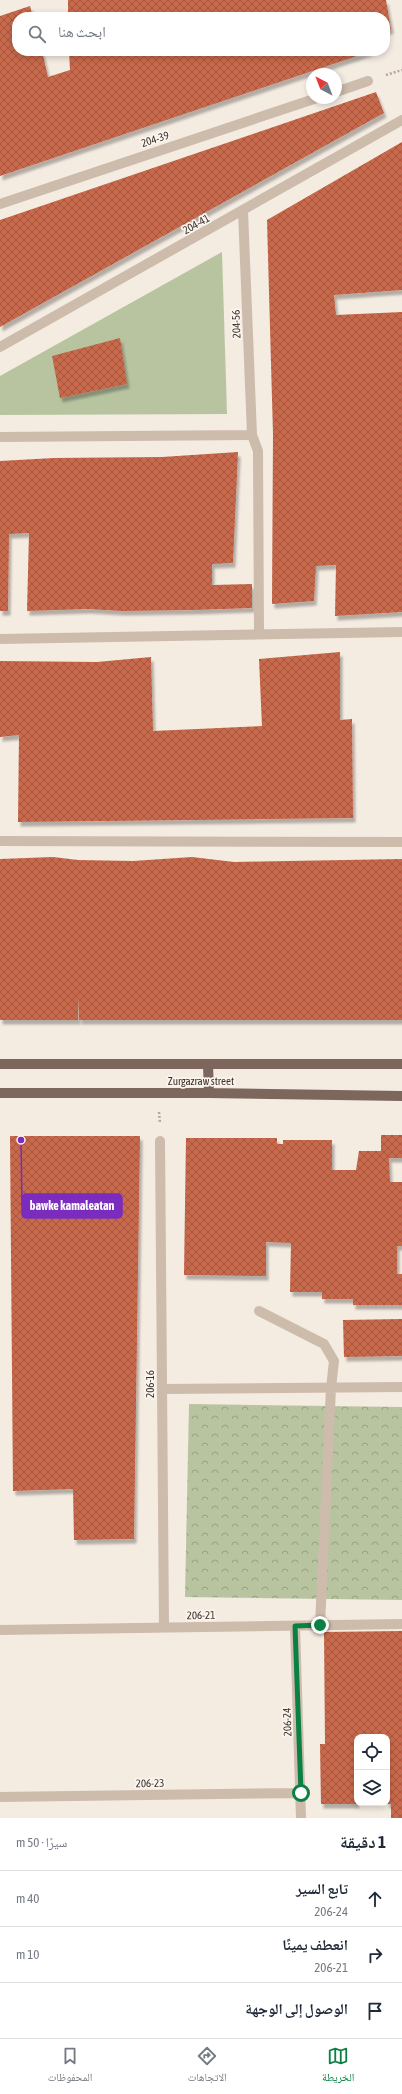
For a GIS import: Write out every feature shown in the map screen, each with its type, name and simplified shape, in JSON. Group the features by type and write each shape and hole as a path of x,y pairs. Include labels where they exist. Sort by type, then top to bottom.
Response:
{"main road":[{"name":"Zurgazraw street","path":"0,1064 402,1064"},
{"path":"208,1065 209,1093"},
{"name":"Zurgazraw street","path":"0,1093 209,1093 402,1096"}],"street":[{"path":"342,90 368,81"},
{"name":"204-39","path":"0,204 306,102"},
{"name":"204-41","path":"0,347 402,120"},
{"name":"204-56","path":"243,211 252,435 258,451 259,634"},
{"path":"0,437 252,435"},
{"path":"0,639 402,632"},
{"path":"0,841 402,842"},
{"name":"206-16","path":"160,1141 164,1627"},
{"path":"259,1311 324,1344 334,1361 320,1625"},
{"path":"162,1389 402,1388"},
{"name":"206-21","path":"0,1630 402,1624"},
{"name":"206-24","path":"295,1626 301,1818"},
{"name":"206-23","path":"0,1797 301,1793"}],"path":[{"path":"158,1093 160,1141"}],"green space":[{"path":"222,252 227,414 0,415 0,376"},
{"path":"189,1404 402,1407 402,1600 185,1597"}],"building":[{"path":"68,0 386,0 388,12 68,12"},
{"path":"30,6 32,12 12,12"},
{"path":"12,12 12,56 43,56 48,77 70,70 69,56 357,56 321,68 306,68 306,73 0,176 0,16"},
{"path":"376,92 384,113 0,327 0,220"},
{"path":"402,142 402,290 334,295 336,315 402,312 402,612 335,616 336,565 316,566 314,601 272,604 273,434 267,220"},
{"path":"120,338 127,384 60,398 52,356"},
{"path":"238,452 233,563 212,564 212,585 252,584 252,608 122,611 88,609 27,611 29,533 9,534 8,611 0,611 0,461 54,458 162,457"},
{"path":"340,652 340,720 352,719 353,818 18,822 19,735 0,737 0,661 97,662 151,657 153,731 262,726 259,659"},
{"path":"53,857 78,860 133,861 192,857 234,862 402,859 402,1020 79,1020 79,995 78,1020 0,1020 0,859"},
{"path":"381,1135 402,1135 402,1158 389,1158 390,1182 402,1182 402,1246 397,1246 397,1274 402,1274 402,1305 353,1305 353,1299 322,1299 322,1292 290,1292 291,1243 266,1242 266,1276 184,1275 186,1138 277,1138 277,1144 283,1144 283,1140 332,1140 332,1170 356,1170 359,1151 381,1151"},
{"path":"10,1136 140,1136 134,1539 74,1540 73,1489 13,1491"},
{"path":"402,1319 402,1356 344,1357 343,1320"},
{"path":"402,1631 402,1818 391,1818 390,1734 354,1734 354,1804 321,1804 320,1744 325,1744 324,1632"}],"place":[{"name":"bawke kamaleatan","path":"21,1140"}],"route":[{"path":"301,1793 295,1626 320,1625"}]}
